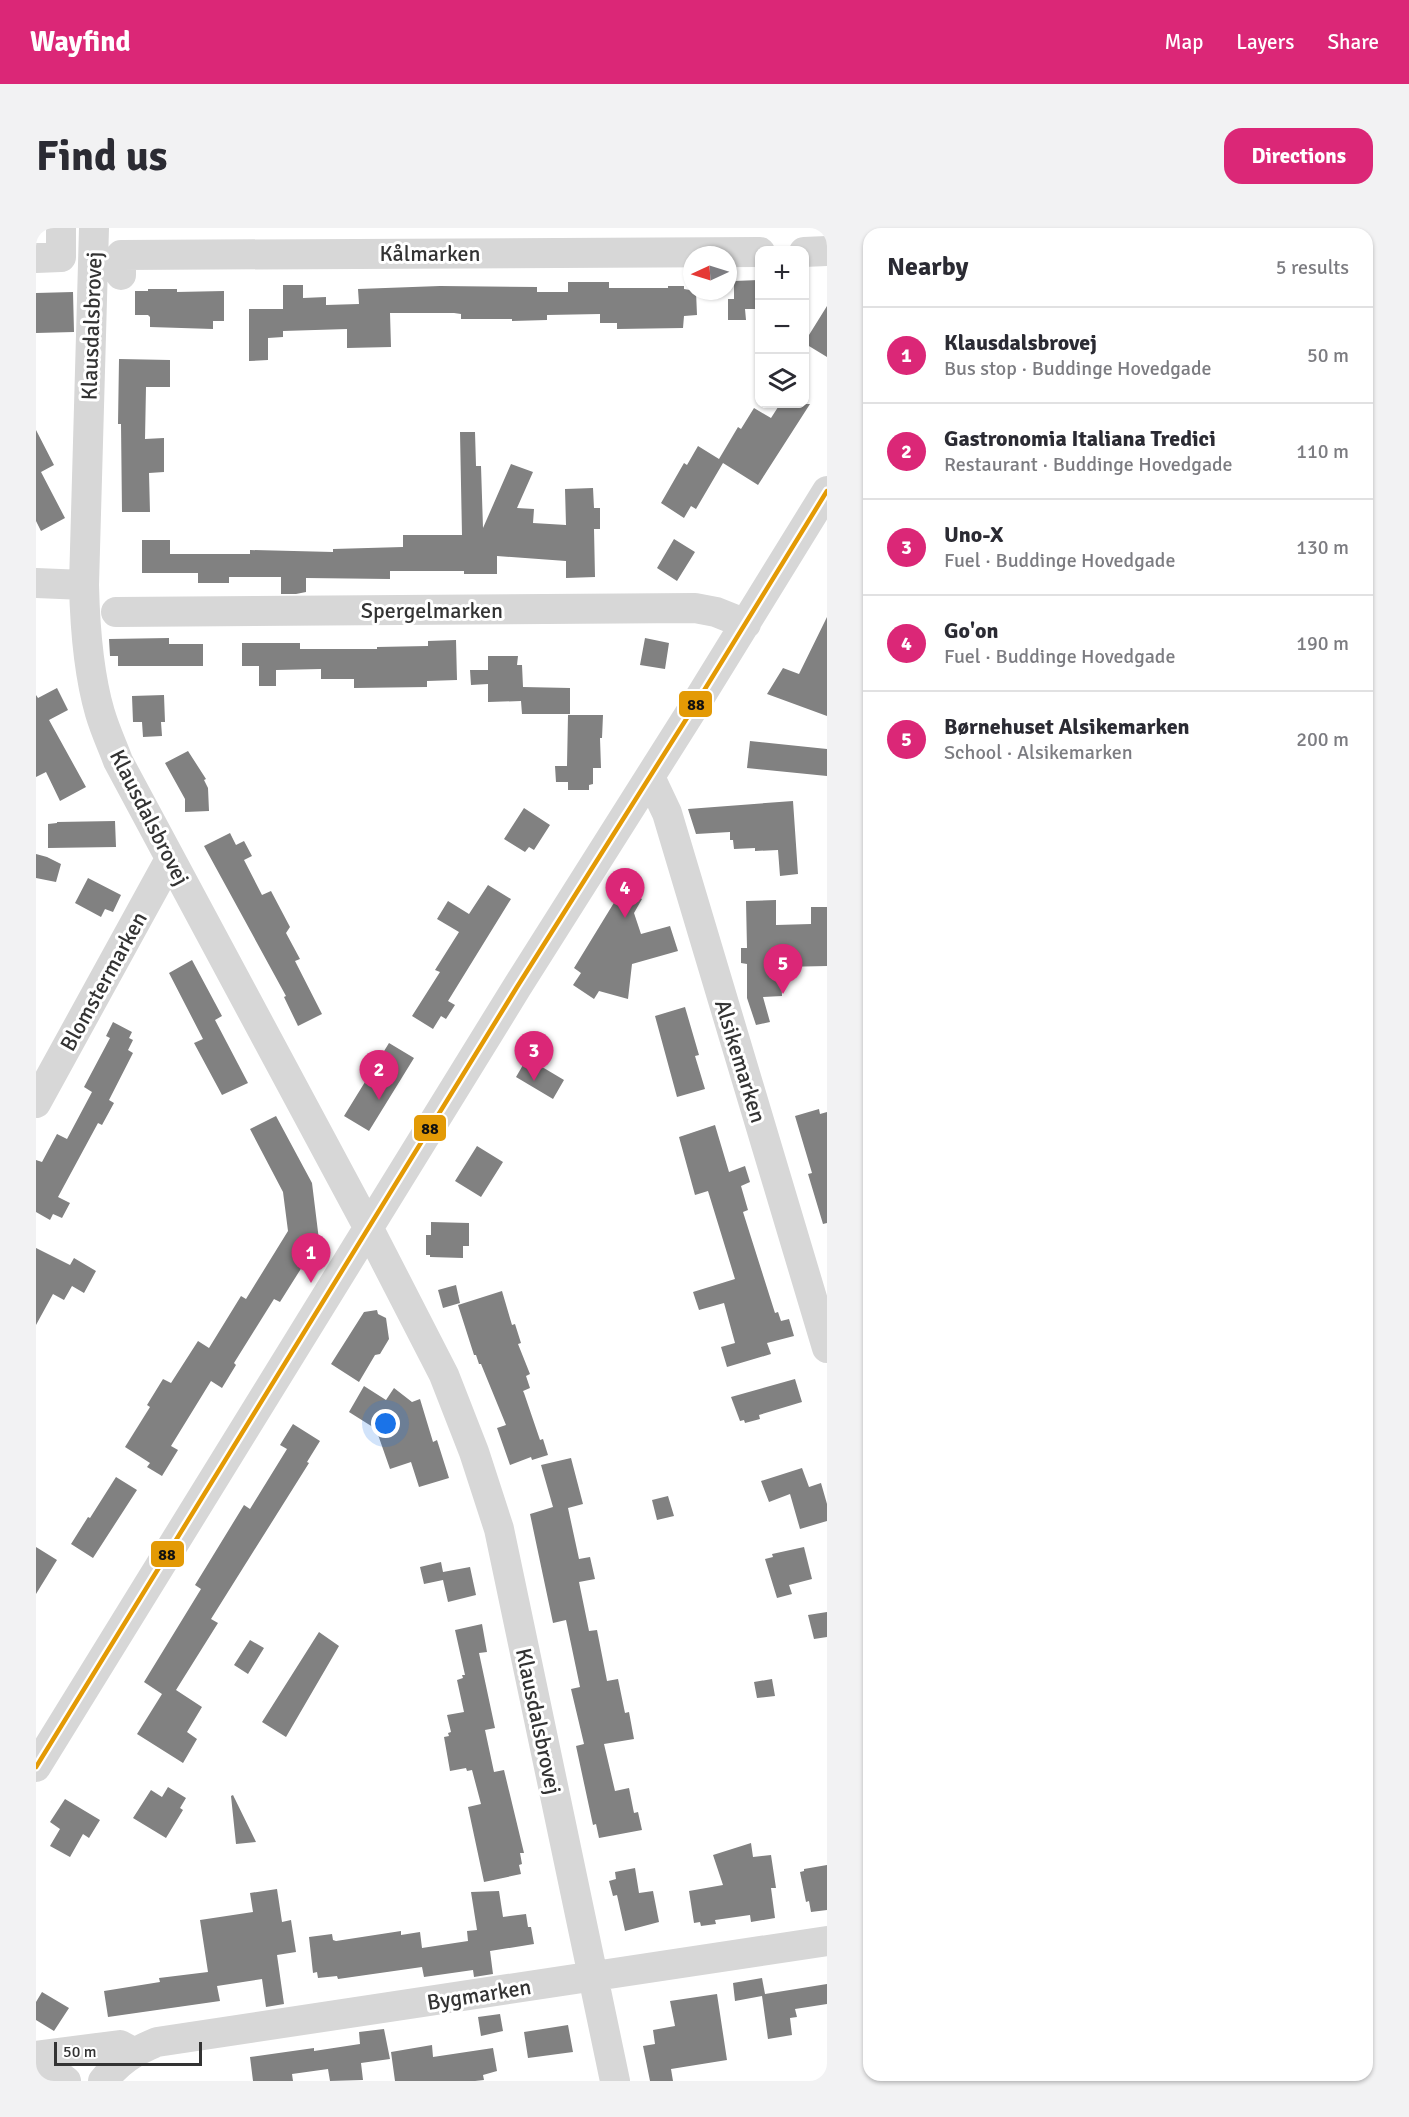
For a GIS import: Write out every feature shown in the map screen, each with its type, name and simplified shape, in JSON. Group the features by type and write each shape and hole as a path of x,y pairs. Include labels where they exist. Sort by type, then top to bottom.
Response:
{"street":[{"path":"36,258 61,257 61,228"},
{"name":"Klausdalsbrovej","path":"94,228 84,585 85,625 100,713 117,761 368,1227 444,1375 474,1452 499,1529 615,2081"},
{"path":"809,252 827,251"},
{"name":"Kålmarken","path":"121,275 121,255 755,252"},
{"path":"36,1767 561,915 746,624 827,491"},
{"path":"36,583 84,585"},
{"name":"Spergelmarken","path":"116,612 695,608 716,612 746,624"},
{"name":"Alsikemarken","path":"650,777 667,813 827,1348"},
{"name":"Blomstermarken","path":"36,1103 170,859"},
{"name":"Bygmarken","path":"103,2081 111,2070 133,2052 157,2042 827,1941"},
{"name":"Bygmarken","path":"36,2056 120,2046 133,2052"},
{"path":"36,2061 66,2081"}],"building":[{"path":"755,280 755,309 745,309 746,320 728,320 728,300 737,300 737,281"},
{"path":"568,282 609,282 609,288 683,286 683,300 696,300 697,315 684,316 683,328 617,329 617,323 600,323 600,314 547,315 547,320 512,321 512,319 461,319 461,314 454,313 390,313 391,347 347,348 347,329 283,331 283,337 268,338 268,360 249,361 249,309 283,309 283,285 303,285 303,298 326,297 326,305 359,304 358,289 440,286 537,287 537,292 568,292"},
{"path":"148,289 177,289 177,292 224,291 224,321 213,321 213,329 150,327 148,315 135,315 135,291 148,291"},
{"path":"73,292 74,332 36,333 36,293"},
{"path":"827,306 827,357 809,346 809,335"},
{"path":"119,359 170,360 170,387 146,387 145,439 164,438 164,472 149,473 150,512 122,512 121,424 118,424"},
{"path":"754,408 771,418 777,408 807,408 758,485 723,463 696,509 691,506 684,518 661,503 684,463 687,465 698,446 719,459 738,427 741,429"},
{"path":"36,430 54,465 41,472 65,518 41,531 36,521"},
{"path":"460,432 475,432 476,466 481,466 483,528 511,464 533,472 517,508 534,509 533,523 566,525 565,489 593,488 594,508 600,508 600,529 594,529 595,577 566,578 566,561 497,556 497,574 464,574 464,571 390,571 390,579 306,578 306,592 296,594 281,594 281,577 229,577 229,583 198,583 198,573 142,573 142,540 170,540 170,554 250,554 250,550 333,552 333,549 403,547 403,535 462,535"},
{"path":"674,539 695,552 677,581 657,568"},
{"path":"827,617 827,716 767,694 783,668 799,674"},
{"path":"169,638 169,644 203,644 203,666 118,666 118,656 110,656 109,639"},
{"path":"645,638 669,643 665,669 640,665"},
{"path":"456,640 457,680 427,681 427,687 354,688 354,679 321,679 321,669 276,670 276,686 259,686 259,666 242,666 242,643 300,643 300,649 377,649 377,647 428,646 428,641"},
{"path":"488,656 518,656 517,665 522,665 523,687 570,688 570,714 522,714 521,701 488,702 488,684 471,685 470,670 488,670"},
{"path":"57,688 68,710 49,720 86,787 60,801 46,772 36,777 36,695 38,698"},
{"path":"164,695 165,722 161,722 162,736 143,737 142,722 133,722 132,696"},
{"path":"568,715 603,715 602,738 600,738 601,768 593,768 593,784 589,785 589,790 568,790 568,782 556,782 555,766 567,766"},
{"path":"750,741 827,749 827,776 747,768"},
{"path":"188,751 206,779 204,780 208,788 209,811 185,812 185,799 165,763"},
{"path":"793,801 798,874 780,876 778,850 734,849 733,840 730,840 730,832 696,834 688,809"},
{"path":"524,808 550,825 534,850 529,847 525,852 504,839"},
{"path":"115,821 116,847 48,848 48,824"},
{"path":"230,833 236,845 244,841 252,856 244,860 262,895 271,891 290,927 286,933 300,959 295,961 322,1014 298,1026 284,997 286,996 204,846"},
{"path":"36,854 61,864 56,882 36,878"},
{"path":"88,878 121,895 113,912 105,909 101,917 75,903"},
{"path":"488,885 511,899 448,1001 455,1005 446,1019 441,1016 433,1029 412,1016 440,972 435,970 459,932 437,919 448,901 469,914"},
{"path":"623,888 642,899 634,913 641,934 670,926 678,951 632,964 628,999 599,991 594,999 573,985 581,973 574,968"},
{"path":"776,900 776,925 811,924 811,907 827,907 827,966 781,967 782,996 763,997 770,1022 756,1025 747,998 747,964 741,963 741,948 747,948 746,901"},
{"path":"192,960 222,1016 215,1020 248,1083 222,1095 194,1043 203,1039 169,973"},
{"path":"685,1007 699,1055 695,1056 705,1089 677,1097 655,1016"},
{"path":"113,1022 132,1032 129,1038 133,1040 128,1050 133,1053 109,1100 114,1103 102,1125 98,1123 58,1197 70,1203 62,1218 53,1214 50,1220 36,1212 36,1160 42,1162 57,1134 67,1139 92,1092 84,1087 110,1038 106,1036"},
{"path":"389,1043 414,1058 369,1131 344,1116"},
{"path":"527,1058 564,1080 553,1099 516,1077"},
{"path":"819,1109 820,1114 827,1112 827,1223 823,1224 808,1174 812,1173 795,1116"},
{"path":"276,1116 312,1183 319,1240 280,1302 274,1299 234,1363 236,1365 222,1388 211,1381 171,1446 178,1450 162,1476 147,1467 150,1463 125,1447 150,1407 147,1405 163,1379 171,1383 198,1341 209,1348 241,1296 246,1299 288,1231 283,1192 250,1129"},
{"path":"715,1125 729,1172 745,1166 750,1182 741,1186 748,1210 743,1212 775,1313 778,1312 781,1321 789,1319 794,1336 767,1343 771,1354 727,1367 721,1347 735,1343 724,1303 699,1310 693,1292 735,1279 708,1191 695,1195 679,1137"},
{"path":"477,1146 503,1162 481,1197 455,1181"},
{"path":"431,1222 469,1223 469,1246 463,1246 463,1258 426,1255 426,1235 431,1235"},
{"path":"36,1248 70,1265 74,1258 96,1271 84,1293 72,1286 64,1300 53,1294 36,1325"},
{"path":"456,1285 460,1303 443,1308 438,1290"},
{"path":"502,1291 530,1374 526,1376 530,1388 523,1391 540,1440 543,1439 548,1455 532,1460 531,1457 510,1465 497,1428 506,1425 481,1364 474,1355 458,1305"},
{"path":"377,1310 378,1314 386,1318 389,1339 380,1354 375,1355 359,1382 331,1364 364,1312"},
{"path":"795,1379 802,1402 759,1415 760,1419 745,1423 744,1420 740,1421 731,1397"},
{"path":"364,1386 386,1400 394,1388 412,1402 420,1399 433,1442 437,1440 449,1478 419,1487 411,1462 390,1469 376,1429 349,1412"},
{"path":"293,1424 320,1441 307,1462 309,1463 211,1619 218,1623 176,1690 202,1707 187,1732 197,1739 183,1763 137,1734 162,1694 144,1682 201,1589 195,1585 244,1505 250,1509 287,1449 280,1445"},
{"path":"571,1458 583,1504 568,1508 579,1559 590,1557 595,1579 579,1582 589,1631 597,1630 607,1681 618,1679 625,1713 629,1712 634,1739 604,1744 615,1791 629,1788 634,1813 638,1812 642,1830 599,1838 596,1824 593,1825 576,1746 584,1744 571,1689 580,1687 566,1620 553,1623 530,1514 553,1507 541,1465"},
{"path":"802,1468 809,1487 821,1483 827,1504 827,1521 800,1529 790,1494 769,1502 761,1481"},
{"path":"116,1477 137,1490 93,1558 71,1544"},
{"path":"668,1496 674,1516 657,1520 652,1500"},
{"path":"36,1547 57,1560 36,1594"},
{"path":"804,1547 812,1579 789,1585 792,1594 777,1598 765,1559 773,1557 772,1554"},
{"path":"441,1562 443,1572 470,1567 476,1595 448,1602 443,1580 424,1584 420,1567"},
{"path":"827,1612 827,1637 814,1639 808,1615"},
{"path":"482,1624 487,1652 479,1653 495,1728 485,1730 494,1772 504,1770 524,1853 520,1853 521,1874 484,1882 468,1807 481,1804 472,1770 467,1771 466,1768 450,1771 444,1737 449,1736 448,1733 451,1732 447,1715 464,1712 457,1680 465,1675 455,1630"},
{"path":"319,1632 339,1646 286,1737 262,1722"},
{"path":"250,1640 264,1648 248,1674 234,1665"},
{"path":"772,1679 775,1696 757,1698 754,1682"},
{"path":"168,1787 186,1798 180,1808 183,1810 166,1838 133,1818 151,1790 162,1797"},
{"path":"233,1795 256,1842 236,1844 231,1796"},
{"path":"65,1799 100,1820 89,1838 83,1834 70,1857 50,1846 60,1829 50,1822"},
{"path":"751,1843 753,1857 771,1855 776,1888 771,1888 775,1918 751,1922 750,1915 715,1920 716,1924 701,1926 700,1922 694,1923 689,1891 723,1885 713,1855"},
{"path":"827,1865 827,1910 811,1912 809,1901 806,1902 800,1872 804,1869"},
{"path":"635,1868 639,1893 653,1891 659,1922 625,1931 617,1895 613,1896 609,1881 616,1879 615,1872"},
{"path":"277,1889 282,1922 291,1920 296,1952 277,1955 284,2004 266,2007 262,1979 217,1986 220,2001 108,2017 104,1991 160,1982 159,1978 208,1972 200,1920 253,1912 250,1893"},
{"path":"499,1891 503,1917 526,1914 534,1944 490,1951 493,1974 474,1977 473,1970 424,1977 422,1967 338,1979 337,1976 318,1978 317,1972 313,1973 309,1937 332,1934 333,1940 336,1941 401,1931 401,1935 420,1932 422,1948 468,1941 467,1931 477,1930 471,1892"},
{"path":"762,1978 765,1994 827,1984 827,2004 795,2009 797,2017 790,2018 792,2035 768,2039 762,1996 735,2001 733,1983"},
{"path":"42,1992 69,2008 54,2031 36,2020 36,2002"},
{"path":"717,1994 727,2060 671,2069 673,2081 650,2081 643,2046 655,2044 653,2030 675,2026 670,2001"},
{"path":"500,2014 503,2031 481,2036 478,2017"},
{"path":"568,2025 573,2052 528,2058 524,2032"},
{"path":"384,2029 390,2059 361,2063 363,2080 330,2081 328,2069 292,2074 293,2081 253,2081 250,2057 360,2044 359,2032"},
{"path":"432,2045 433,2057 493,2048 497,2071 483,2075 484,2080 475,2081 395,2081 391,2052"}],"transit line":[{"name":"88","path":"36,1767 517,987 827,491"}],"place":[{"name":"Go'on","path":"625,918"},
{"name":"Børnehuset Alsikemarken","path":"783,994"},
{"name":"Uno-X","path":"534,1081"},
{"name":"Gastronomia Italiana Tredici","path":"379,1100"},
{"name":"Klausdalsbrovej","path":"311,1283"}]}
